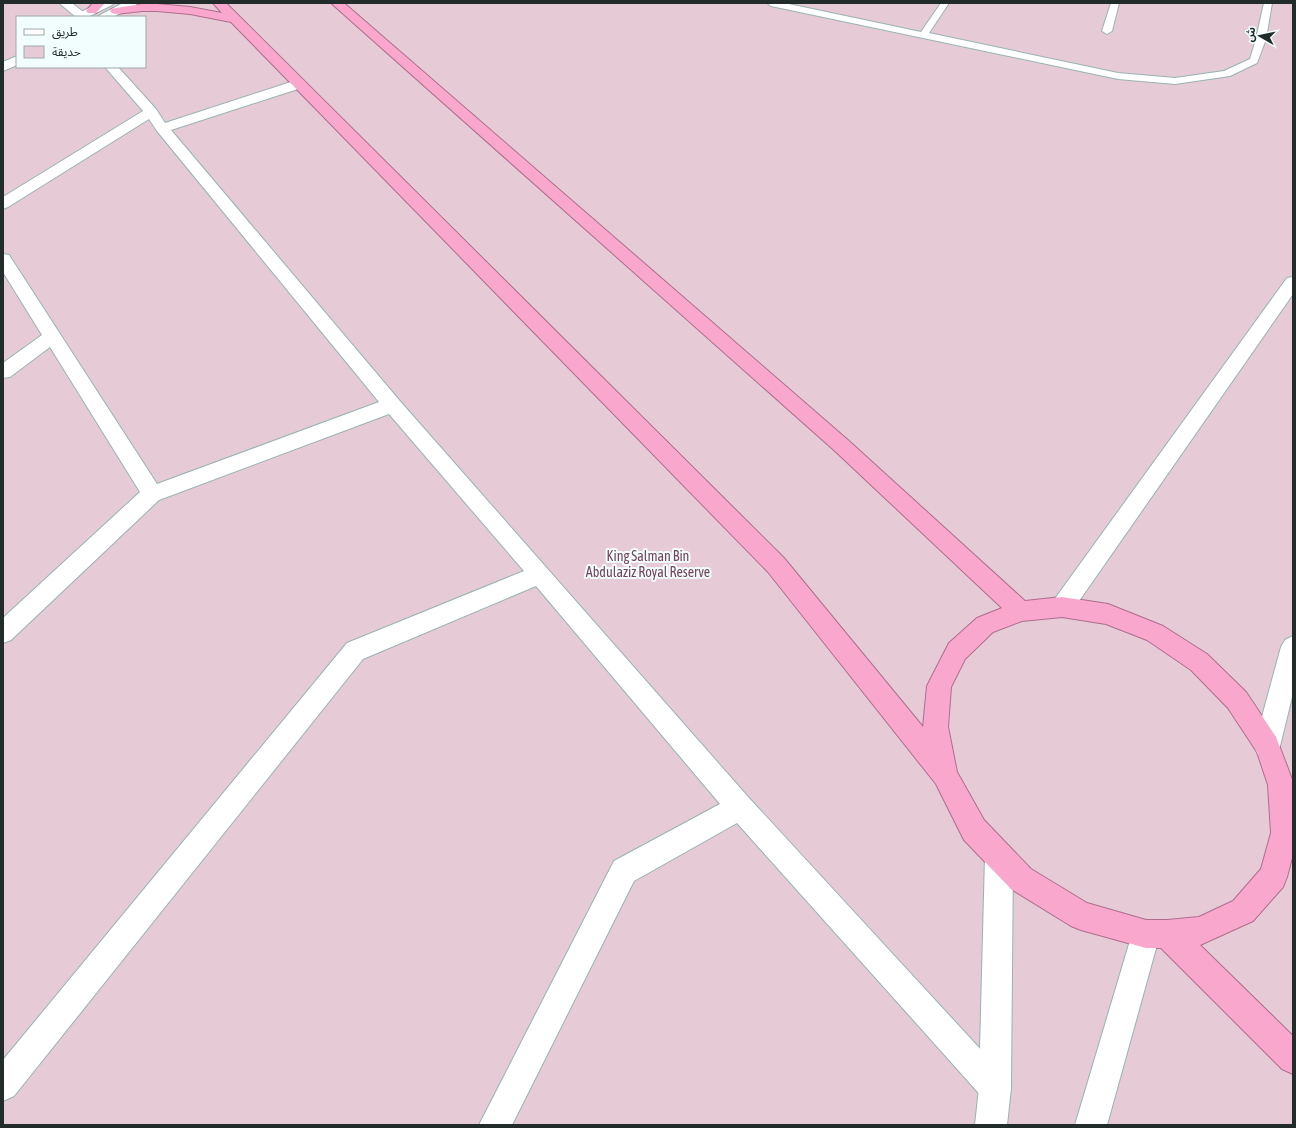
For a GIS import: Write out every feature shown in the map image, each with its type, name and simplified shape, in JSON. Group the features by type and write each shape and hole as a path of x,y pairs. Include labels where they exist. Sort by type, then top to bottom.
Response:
{"highway":[{"path":"219,3 776,565 945,775 974,830 1022,879 1081,916 1156,934 1200,931 1243,911 1273,877 1286,833 1287,790 1267,746 1238,700 1199,662 1155,633 1108,614 1062,607 1021,611 984,625 957,651 939,686 935,727 945,775"},
{"path":"337,3 836,441 1021,611"},
{"path":"112,7 182,9 235,19"},
{"path":"1156,934 1293,1058"}],"street":[{"path":"65,3 88,12 132,3"},
{"path":"105,16 112,7"},
{"path":"3,55 16,48"},
{"path":"3,68 16,61"},
{"path":"112,68 392,405 540,574 740,807 995,1088"},
{"path":"3,204 156,120 299,84"},
{"path":"3,259 152,494"},
{"path":"1062,607 1293,282"},
{"path":"3,372 52,337"},
{"path":"3,633 152,494 392,405"},
{"path":"3,1085 355,651 540,574"},
{"path":"1267,746 1293,647"},
{"path":"495,1125 624,871 740,807"},
{"path":"991,1125 995,1088 999,856"},
{"path":"1091,1125 1156,934"}],"lane":[{"path":"771,3 1118,76 1175,81 1226,74 1254,61 1261,39 1268,3"},
{"path":"923,35 945,3"},
{"path":"1107,31 1115,3"}],"green space":[{"name":"King Salman Bin Abdulaziz Royal Reserve","path":"3,3 1293,3 1293,1125 3,1125"}]}
